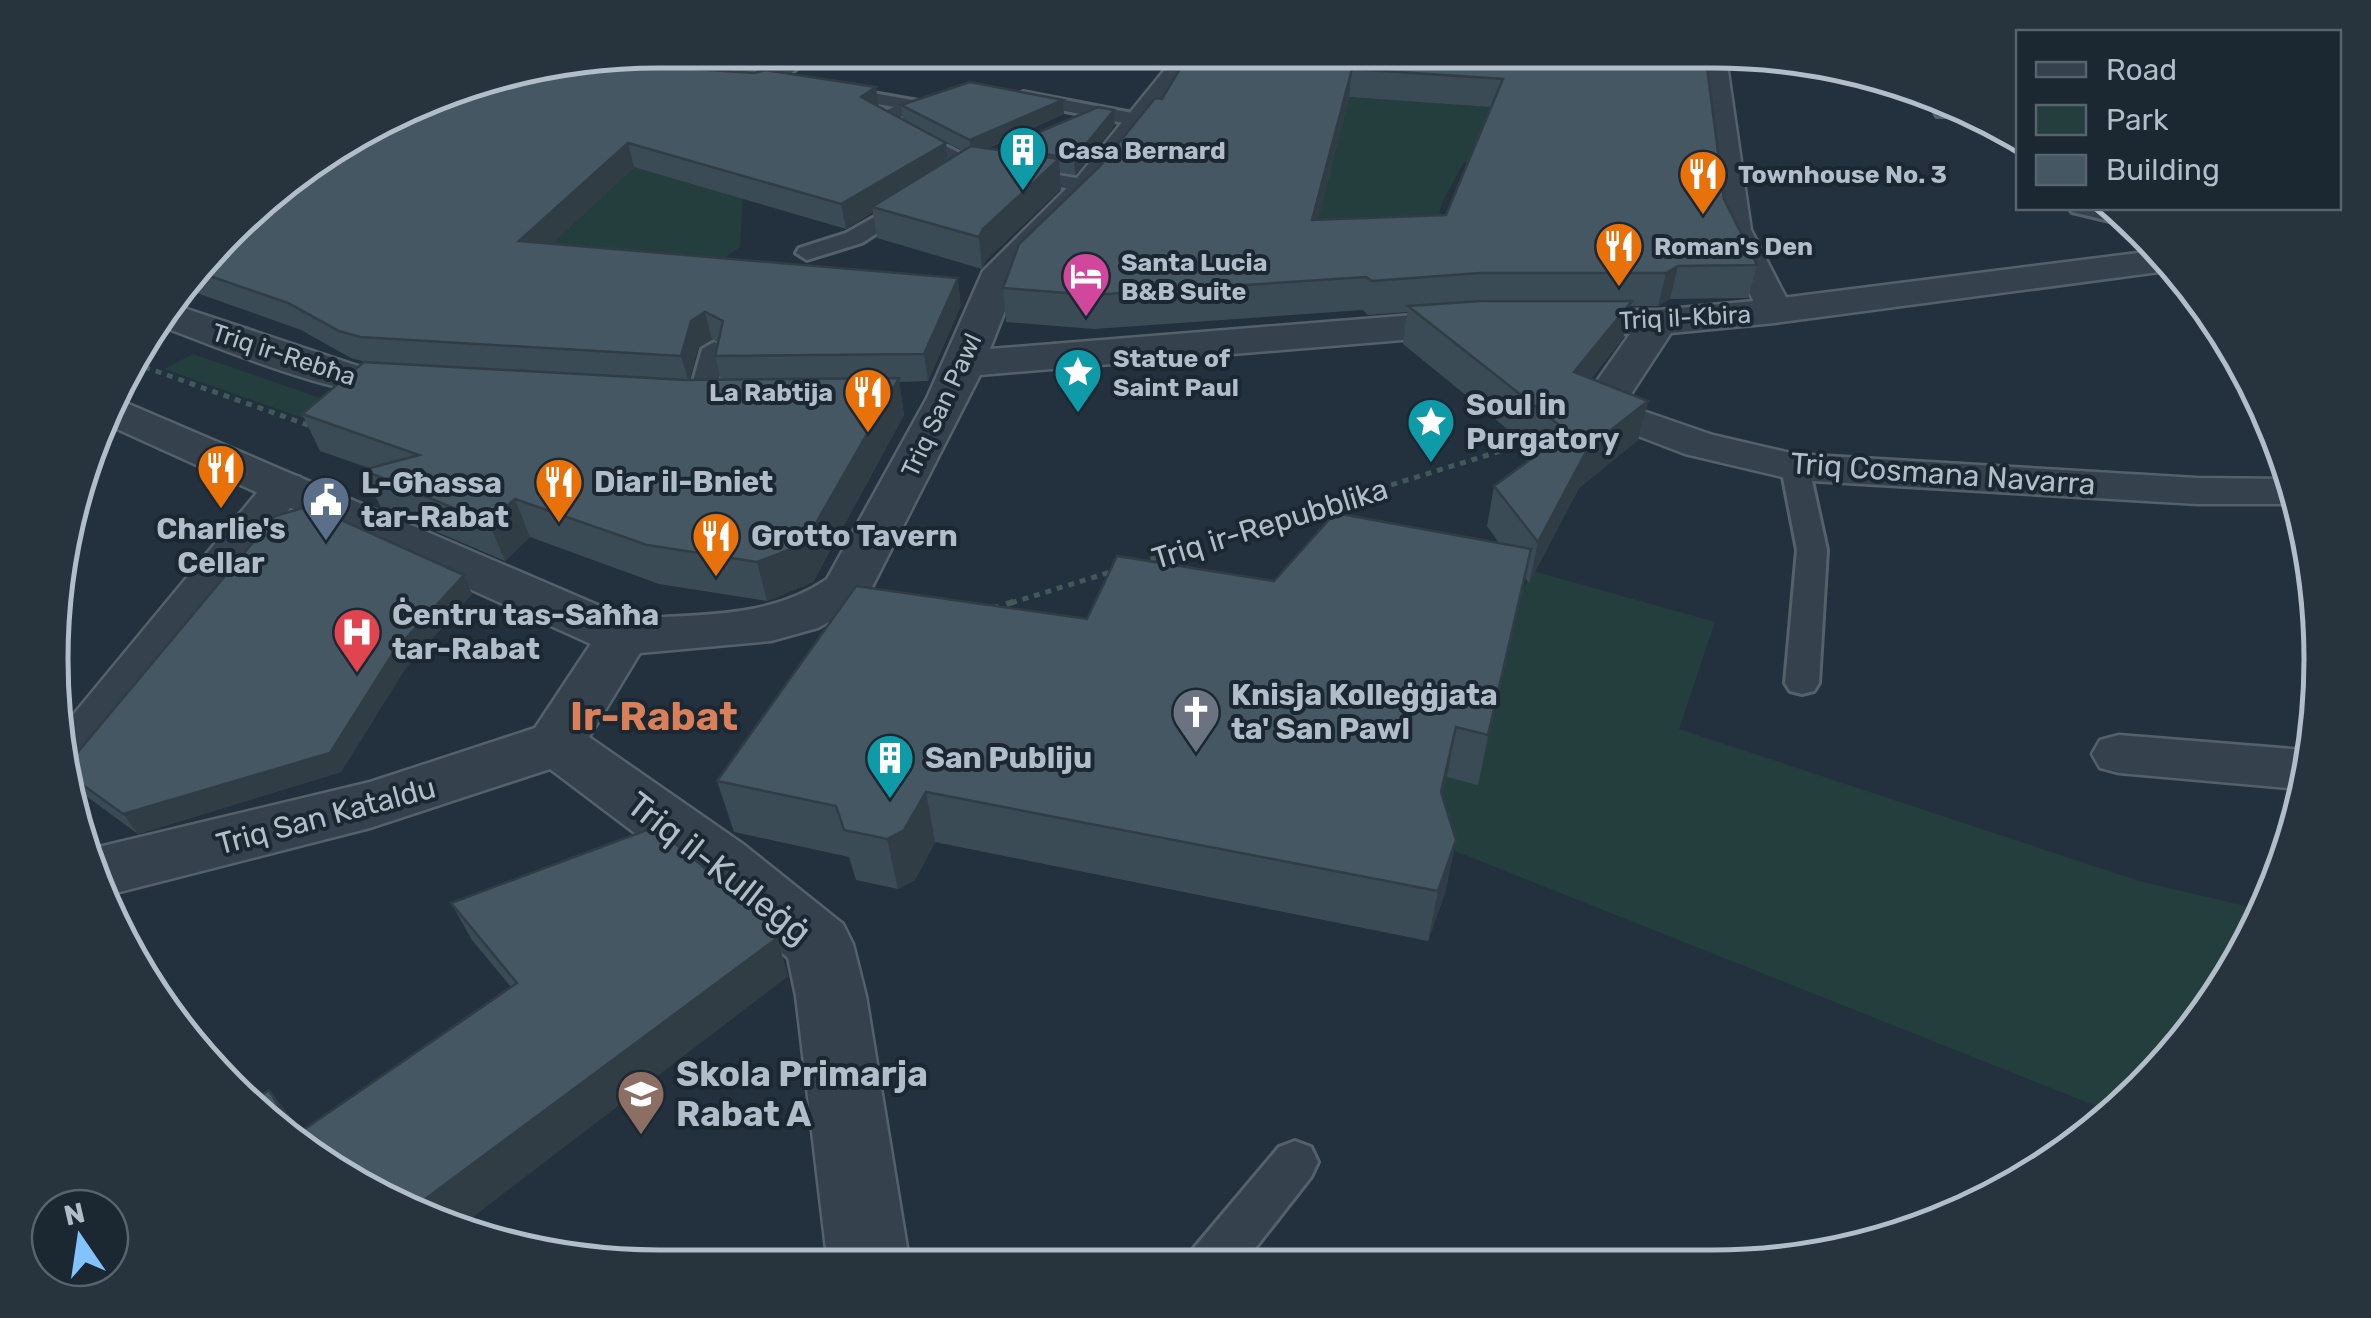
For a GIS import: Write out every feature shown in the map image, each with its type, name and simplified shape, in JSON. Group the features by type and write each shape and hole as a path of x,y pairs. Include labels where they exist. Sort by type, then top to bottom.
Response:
{"street":[{"path":"671,76 760,82 778,68"},
{"name":"Triq San Pawl","path":"623,637 790,622 833,601 857,575 942,387 1002,272 1088,186 1181,68"},
{"path":"1714,68 1735,230 1775,312"},
{"name":"Triq il-Kbira","path":"942,387 1475,322 1658,322 1775,312 2151,263"},
{"name":"Triq ir-Rebħa","path":"176,318 367,381 464,386"},
{"path":"1600,408 1658,322"},
{"path":"657,398 720,399"},
{"name":"Triq Cosmana Navarra","path":"1600,408 1700,445 1794,467 2279,492"},
{"path":"121,415 623,637 556,743"},
{"path":"75,749 284,486"},
{"name":"Triq San Kataldu","path":"110,877 472,776 556,743"},
{"name":"Triq il-Kulleġġ","path":"556,743 720,862 819,944 831,996 867,1250"},
{"path":"2119,754 2293,769"}],"lane":[{"path":"760,82 927,103 877,118 953,177 1088,186"},
{"path":"1006,94 1143,120"},
{"path":"1060,127 1096,112"},
{"path":"806,254 854,238 953,177 1006,151"},
{"path":"714,349 720,399"},
{"path":"1794,467 1812,550 1802,683"},
{"path":"1223,1250 1295,1162"}],"path":[{"path":"145,367 311,426"},
{"name":"Triq ir-Repubblika","path":"1139,564 1516,449 1600,408"},
{"name":"Triq ir-Repubblika","path":"988,610 1120,569"}],"green space":[{"path":"1495,77 1505,124 1475,164 1464,162 1441,205 1433,245 1311,252 1187,150 1349,97 1406,101"},
{"path":"540,151 744,175 740,247 640,318 528,267 595,204"},
{"path":"193,354 329,401 306,419 164,369"},
{"path":"1533,571 1715,622 1679,729 2139,881 2249,907 2243,921 2181,1019 2157,1049 2098,1107 1432,842 1447,777 1478,784 1519,596"}],"building":[{"path":"1180,68 1707,68 1724,199 1757,265 1678,266 1666,273 1480,273 1372,281 1366,277 1092,295 1003,288 1019,244 1101,165 1155,98 1162,99","holes":["1352,69 1503,79 1446,215 1312,220"]},
{"path":"620,69 755,73 765,70 876,87 861,97 946,143 841,204 628,143 519,241 958,278 924,354 715,356 723,321 705,312 691,321 681,356 360,337 339,331 288,303 209,276 269,214 330,167 397,128 506,88"},
{"path":"970,82 1063,100 970,140 901,105"},
{"path":"1098,107 1114,110 1074,159 1004,147"},
{"path":"971,146 1059,159 979,237 872,207"},
{"path":"1481,301 1632,301 1574,372 1648,401 1588,448 1538,542 1494,486 1568,432 1408,306"},
{"path":"364,362 686,380 899,378 804,544 757,562 647,545 515,499 489,523 363,470 419,455 302,414"},
{"path":"310,506 464,575 395,650 330,753 123,814 81,784 76,754 275,516"},
{"name":"Knisja Kolleġġjata ta' San Pawl","path":"1335,513 1531,549 1488,735 1456,727 1441,792 1456,840 1438,891 926,792 904,830 887,839 844,830 836,806 717,781 856,586 1087,619 1117,556 1274,581"},
{"path":"655,827 773,924 776,939 423,1201 363,1171 302,1131 517,983 451,903"},
{"path":"269,1090 285,1117 260,1096"}],"place":[{"name":"Casa Bernard","path":"1023,192"},
{"name":"Townhouse No. 3","path":"1703,216"},
{"name":"Roman's Den","path":"1619,288"},
{"name":"Santa Lucia B&B Suite","path":"1086,318"},
{"name":"Statue of Saint Paul","path":"1078,414"},
{"name":"La Rabtija","path":"868,434"},
{"name":"Soul in Purgatory","path":"1431,464"},
{"name":"Charlie's Cellar","path":"221,510"},
{"name":"Diar il-Bniet","path":"559,524"},
{"name":"L-Għassa tar-Rabat","path":"326,542"},
{"name":"Grotto Tavern","path":"716,578"},
{"name":"Ċentru tas-Saħħa tar-Rabat","path":"357,674"},
{"name":"Knisja Kolleġġjata ta' San Pawl","path":"1196,754"},
{"name":"San Publiju","path":"890,800"},
{"name":"Skola Primarja Rabat A","path":"641,1136"}],"district":[{"name":"Ir-Rabat","path":"654,716"}]}
